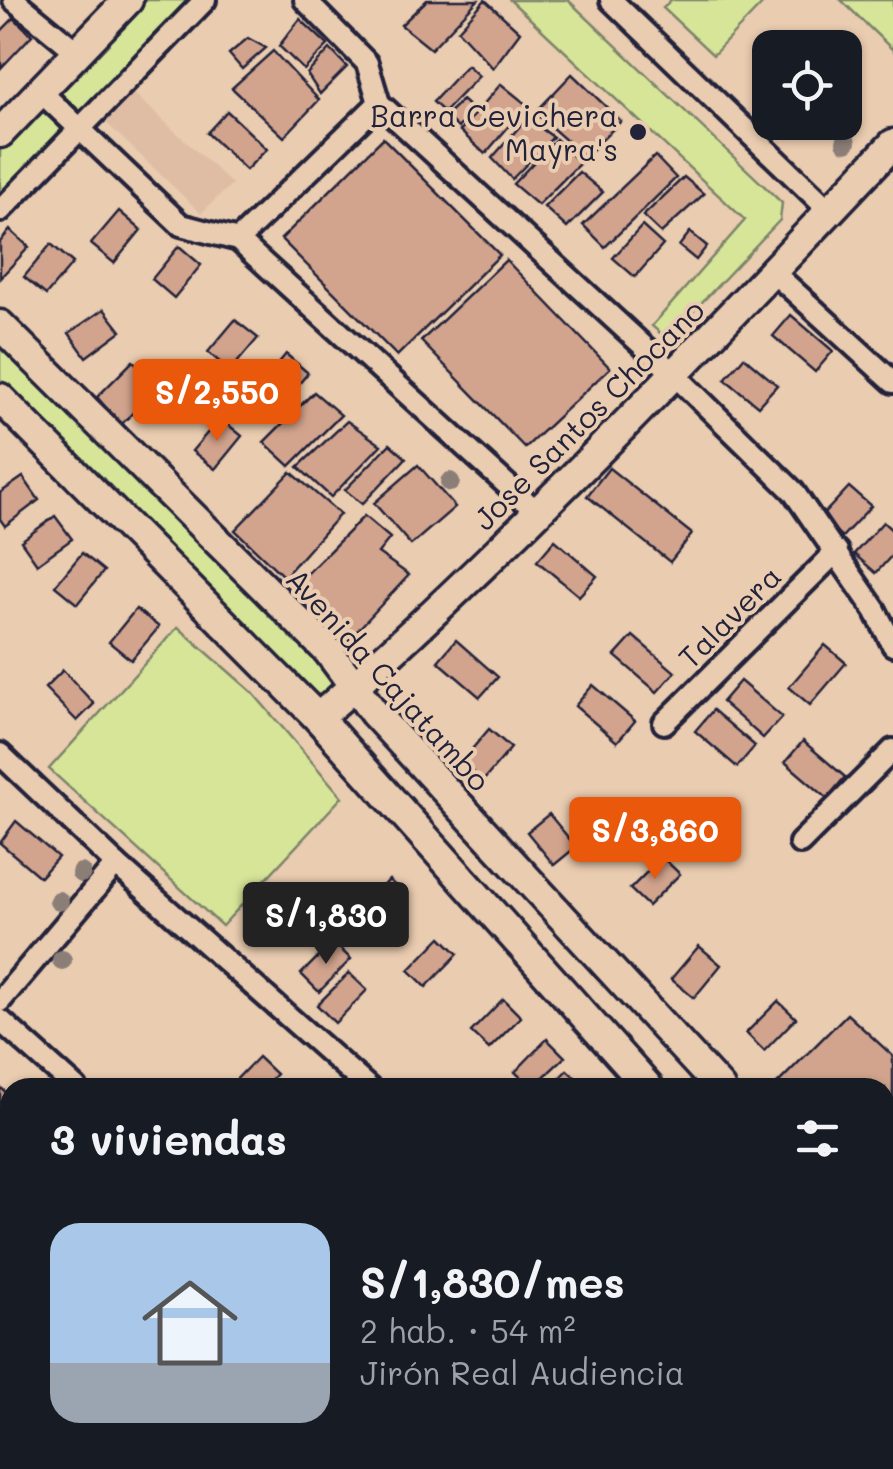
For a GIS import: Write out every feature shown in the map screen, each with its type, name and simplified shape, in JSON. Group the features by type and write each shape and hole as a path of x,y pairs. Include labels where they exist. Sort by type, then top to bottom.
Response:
{"street":[{"path":"14,0 76,52"},
{"path":"0,132 128,0"},
{"path":"0,211 205,0"},
{"path":"305,0 368,63 379,103 676,376 793,491 875,610 893,645"},
{"path":"611,0 830,212"},
{"path":"40,91 181,226 238,240 538,513"},
{"path":"238,240 379,103"},
{"name":"Jose Santos Chocano","path":"318,718 538,513 676,376 893,144"},
{"path":"773,272 893,382"},
{"name":"Avenida Cajatambo","path":"0,324 328,651 374,713 711,1078"},
{"path":"0,398 318,718 641,1078"},
{"name":"Talavera","path":"664,723 836,551"},
{"path":"800,842 893,750"},
{"path":"0,754 116,864 358,1078"},
{"path":"0,1001 116,864"},
{"path":"550,976 584,944"},
{"path":"0,1020 65,1078"}],"shaded area":[{"path":"126,86 232,184 201,213 98,115"}],"green space":[{"path":"146,0 189,0 0,194 0,149"},
{"path":"510,0 568,0 782,203 780,220 667,339 652,326 745,220"},
{"path":"671,0 766,0 713,55 663,8"},
{"path":"841,0 893,0 893,50"},
{"path":"0,341 319,660 333,682 328,691 319,695 306,689 0,382"},
{"path":"178,627 252,692 342,797 222,926 49,769"}],"building":[{"path":"427,0 478,0 431,49 401,25"},
{"path":"485,0 520,32 493,68 458,30"},
{"path":"14,18 32,35 1,68 0,32"},
{"path":"300,19 328,45 304,70 279,46"},
{"path":"248,38 266,48 242,69 229,54"},
{"path":"330,49 347,67 320,94 307,74"},
{"path":"273,51 319,100 284,137 232,88"},
{"path":"467,65 479,76 444,112 433,102"},
{"path":"572,74 621,121 585,157 535,113"},
{"path":"501,84 527,105 485,154 460,131"},
{"path":"462,100 473,110 458,128 445,116"},
{"path":"227,111 267,149 246,170 207,133"},
{"path":"527,118 553,137 512,179 492,158"},
{"path":"383,138 500,255 397,356 281,239"},
{"path":"556,139 580,163 538,205 513,184"},
{"path":"655,156 676,178 605,247 583,225"},
{"path":"579,172 603,192 567,228 544,207"},
{"path":"684,177 704,194 661,233 643,216"},
{"path":"119,211 141,230 114,263 91,244"},
{"path":"642,226 663,245 635,277 613,258"},
{"path":"10,230 29,247 0,278 0,242"},
{"path":"690,232 707,246 696,260 679,246"},
{"path":"51,244 73,263 46,295 24,277"},
{"path":"179,246 201,265 174,298 152,279"},
{"path":"506,260 610,368 525,448 421,341"},
{"path":"104,309 121,331 86,357 69,333"},
{"path":"791,315 833,351 815,372 773,336"},
{"path":"235,320 258,338 230,371 208,352"},
{"path":"286,354 308,373 281,406 259,387"},
{"path":"744,357 777,385 758,406 725,379"},
{"path":"133,361 160,384 121,425 97,397"},
{"path":"314,392 341,415 290,466 264,442"},
{"path":"220,418 242,436 215,469 192,451"},
{"path":"347,421 381,445 331,497 298,467"},
{"path":"390,444 406,458 362,504 345,490"},
{"path":"418,465 455,507 411,545 374,503"},
{"path":"609,468 692,534 670,562 587,496"},
{"path":"291,472 340,514 284,577 235,530"},
{"path":"23,477 39,500 5,526 0,519 0,493"},
{"path":"849,487 871,506 842,537 820,518"},
{"path":"55,516 72,539 37,564 21,541"},
{"path":"364,516 390,538 378,553 409,575 341,648 287,594"},
{"path":"883,522 893,531 893,554 876,573 854,554"},
{"path":"555,540 597,576 579,596 537,561"},
{"path":"82,553 104,571 77,604 55,586"},
{"path":"136,609 159,627 131,660 109,642"},
{"path":"633,636 675,672 657,692 615,656"},
{"path":"456,640 498,677 480,697 438,661"},
{"path":"825,645 846,663 810,705 789,687"},
{"path":"63,670 94,704 77,721 45,688"},
{"path":"740,681 782,717 763,738 722,702"},
{"path":"593,685 635,721 617,742 575,706"},
{"path":"713,710 755,746 737,767 695,731"},
{"path":"489,729 511,748 483,781 461,762"},
{"path":"803,741 845,777 827,798 785,762"},
{"path":"549,814 576,847 554,865 527,832"},
{"path":"16,821 58,857 40,877 0,843"},
{"path":"662,857 680,874 648,906 630,889"},
{"path":"389,880 407,897 375,930 357,912"},
{"path":"441,937 458,954 426,987 409,970"},
{"path":"333,942 351,959 319,992 301,974"},
{"path":"699,946 721,965 694,998 671,979"},
{"path":"349,973 367,990 335,1023 317,1005"},
{"path":"503,999 521,1017 489,1049 471,1032"},
{"path":"778,1001 796,1018 764,1051 746,1033"},
{"path":"847,1014 893,1056 893,1078 783,1078"},
{"path":"547,1039 565,1057 543,1078 521,1078 515,1072"},
{"path":"258,1057 276,1074 272,1078 238,1078"},
{"path":"567,1070 576,1078 559,1078"}],"place":[{"name":"Barra Cevichera Mayra's","path":"638,132"}]}
